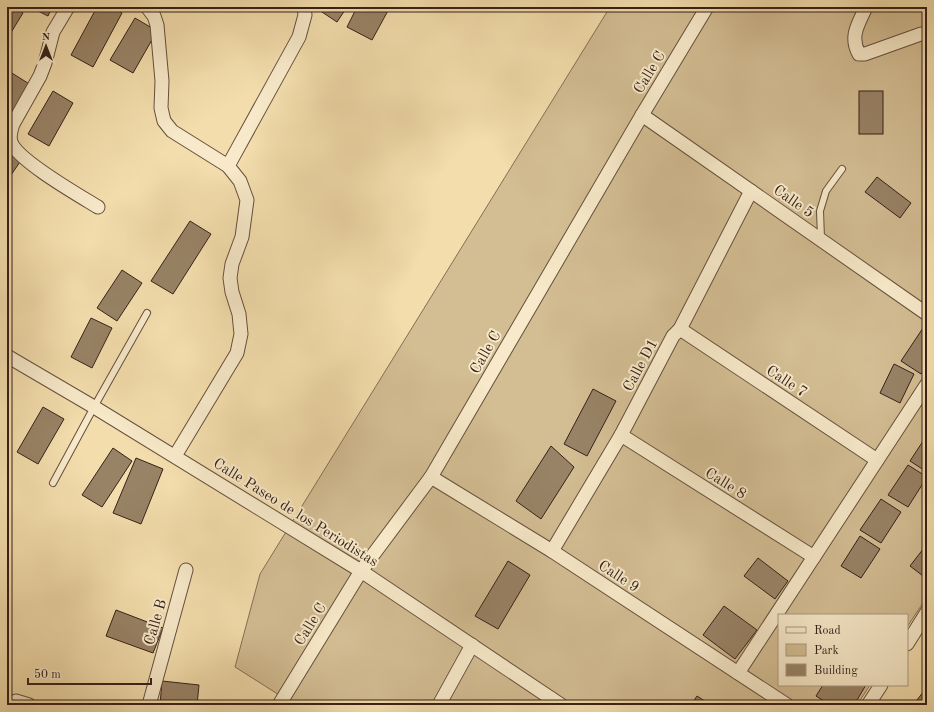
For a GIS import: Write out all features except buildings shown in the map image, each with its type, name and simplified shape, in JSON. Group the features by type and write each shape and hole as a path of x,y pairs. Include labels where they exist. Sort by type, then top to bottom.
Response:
{"street":[{"path":"68,7 50,39 49,49 40,76 13,124 10,132 11,143 18,153 29,163 98,207"},
{"path":"147,7 154,16 157,25 162,80 161,108 164,121 172,131 228,166 240,181 247,200 242,237 232,264 230,278 232,292 239,314 241,334 237,353 175,456"},
{"path":"228,166 299,37 304,20 304,7"},
{"name":"Calle C","path":"279,705 361,571 431,477 642,115 707,7"},
{"path":"866,7 854,38 855,46 859,54 865,54 921,34"},
{"name":"Calle 5","path":"642,115 927,314"},
{"name":"Calle D1","path":"552,551 621,435 673,336 680,329 751,191"},
{"name":"Calle 7","path":"680,329 877,460"},
{"name":"Calle Paseo de los Periodistas","path":"7,356 175,456 361,571 561,705"},
{"path":"738,673 927,384"},
{"name":"Calle 8","path":"621,435 814,557"},
{"name":"Calle 9","path":"431,477 552,551 787,705"},
{"name":"Calle B","path":"149,705 186,570"},
{"path":"908,642 927,612"},
{"path":"439,705 472,645"},
{"path":"868,705 880,686"},
{"path":"16,701 28,705"}],"lane":[{"path":"821,240 820,211 826,192 842,169"},
{"path":"53,484 147,313"}],"green space":[{"path":"610,7 927,7 927,597 908,626 908,614 778,614 778,686 869,686 857,705 295,705 235,667 260,574"}]}
